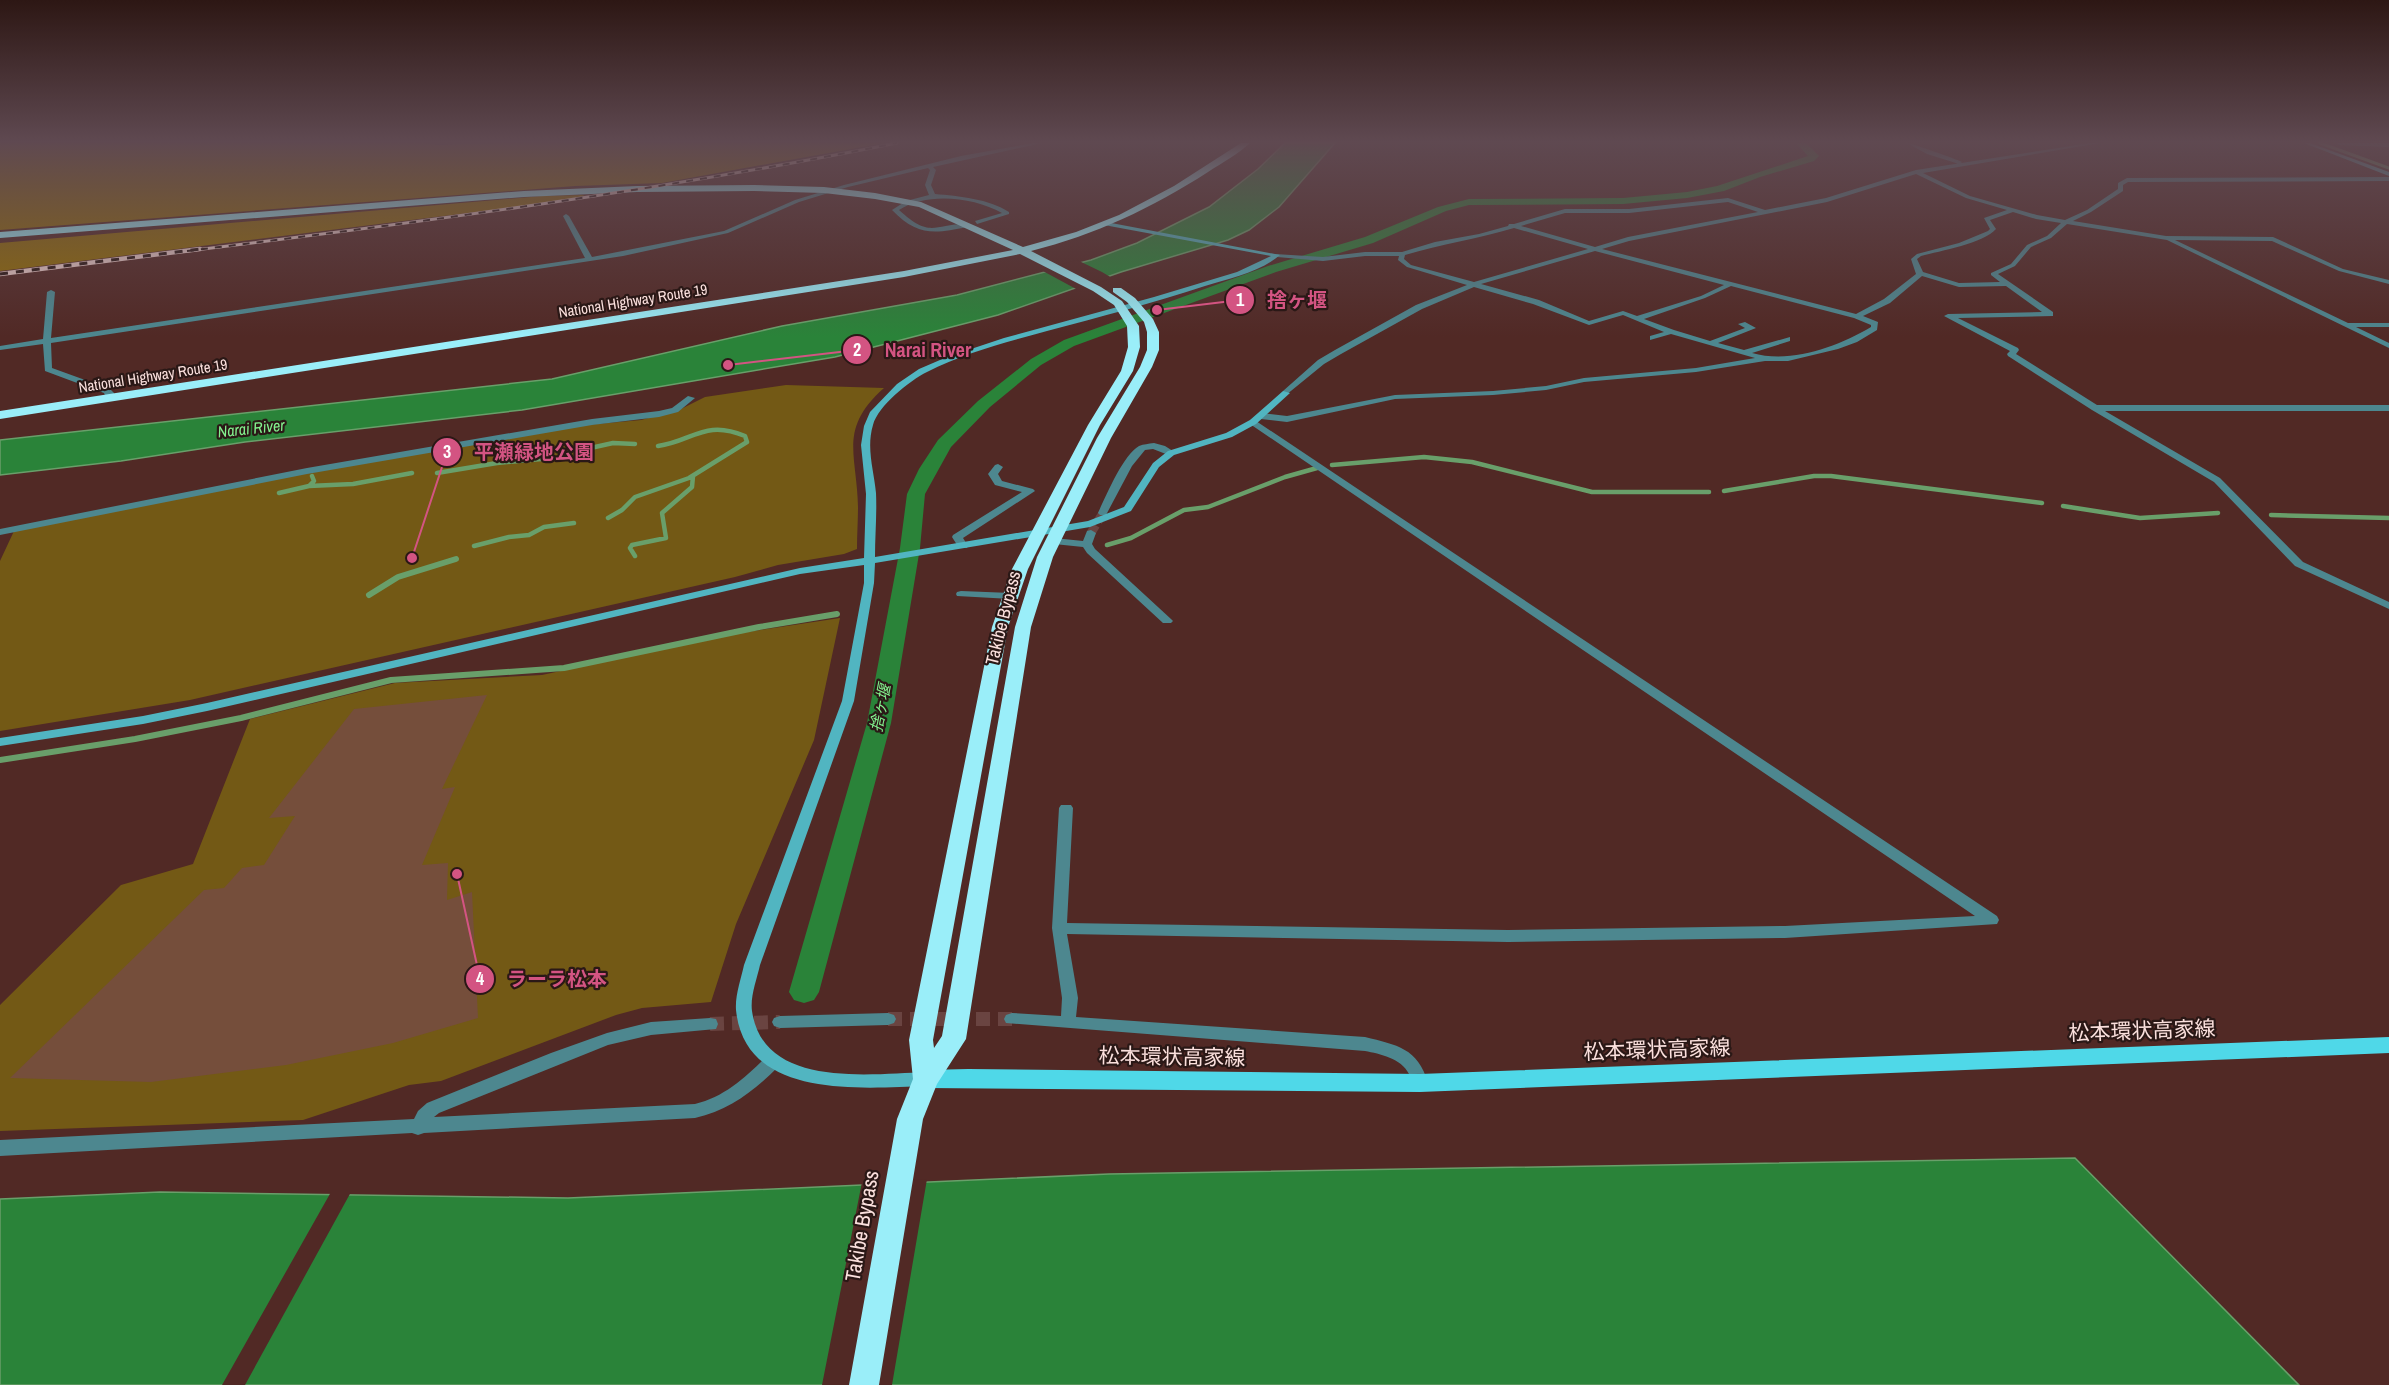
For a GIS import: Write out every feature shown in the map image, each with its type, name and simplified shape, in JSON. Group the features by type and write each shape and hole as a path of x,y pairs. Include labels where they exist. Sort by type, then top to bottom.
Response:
{"highway":[{"path":"0,235 360,208"},
{"path":"926,208 972,224 1033,251 1122,308"},
{"name":"National Highway Route 19","path":"0,415 904,274 1033,251 1106,224 1141,208"},
{"name":"Takibe Bypass","path":"864,1385 908,1131 926,1079 954,1039 1019,642 1045,557 1104,438 1146,367 1154,343 1149,321 1136,304 1094,277 1033,251"},
{"name":"Takibe Bypass","path":"926,1079 921,1040 1000,627 1020,568 1073,464 1127,371 1134,347 1133,326 1122,308"}],"main road":[{"name":"松本環状高家線","path":"926,1079 1420,1083 2389,1045"}],"street":[{"path":"0,348 590,260 726,232 782,208"},
{"path":"898,208 895,210 912,227 921,230 943,230 1007,213 997,208"},
{"path":"1106,224 1323,259 1365,254 1403,254 1437,243 1480,236 1511,225 1565,211 1629,211 1659,208"},
{"path":"1752,208 1766,212"},
{"path":"1054,541 1090,533 1128,509 1156,465 1171,453 1229,435 1257,419 1321,362 1419,307 1472,285 1628,239 1788,208"},
{"path":"2001,208 2066,222 2166,238 2273,239 2341,270 2389,282"},
{"path":"2094,208 2066,222 2049,237 2023,250 2021,258 2013,265 1993,274 2050,314 1948,316 2015,350 2011,354 2095,408 2217,480 2299,564 2389,606"},
{"path":"1920,274 1914,259 1919,255 1960,244 1990,232 1993,229 1986,219 2011,211"},
{"path":"566,216 590,260"},
{"path":"1257,419 1287,419 1395,397 1546,388 1584,380 1696,370 1765,359 1788,359 1835,347 1854,340 1874,328 1875,324 1857,316 1511,225"},
{"path":"2166,238 2389,346"},
{"path":"926,1079 815,1078 772,1062 761,1053 753,1042 744,1012 745,993 752,965 848,701 869,583 871,494 865,445 868,426 873,414 900,386 922,371 950,359 1245,271 1273,252"},
{"path":"1403,254 1400,258 1409,266 1554,308 1589,323 1623,313 1671,332 1748,352 1765,359"},
{"path":"1857,316 1887,301 1920,274 1930,274 1944,282 1959,285 2006,284"},
{"path":"1639,318 1703,297 1731,284"},
{"path":"51,292 47,341 48,369 107,391 110,393 110,398"},
{"path":"1710,343 1752,328 1742,324"},
{"path":"2349,325 2389,325"},
{"path":"1653,338 1671,332"},
{"path":"1748,352 1786,339"},
{"path":"0,532 307,471 592,422 659,414 675,410 691,398"},
{"path":"2095,408 2389,408"},
{"path":"1059,928 1508,936 1785,932 1992,920 1257,419"},
{"path":"1102,513 1134,453 1145,446 1153,446 1171,453"},
{"path":"963,546 957,537 1030,492 998,483 993,474 998,467"},
{"path":"0,742 143,720 207,707 800,571 994,541 1090,533"},
{"path":"1090,533 1091,551 1167,621"},
{"path":"961,594 1011,596"},
{"path":"1066,808 1059,928 1070,998 1068,1022"},
{"path":"1012,1019 1365,1044 1390,1050 1405,1058 1416,1069 1420,1083"},
{"path":"780,1022 888,1020"},
{"path":"418,1128 424,1116 433,1108 598,1044 632,1032 710,1024"},
{"path":"0,1148 418,1128 695,1111 717,1105 736,1095 772,1062"}],"shaded area":[{"path":"0,208 292,208 0,230"},
{"path":"408,208 511,208 0,271 0,243"},
{"path":"786,385 884,388 860,416 855,430 853,443 858,507 857,549 844,554 778,565 735,577 190,700 0,731 0,561 14,531 286,477 575,426 641,420 681,409 705,397"},
{"path":"840,618 814,740 736,924 711,1002 642,1008 616,1015 441,1081 409,1085 303,1120 0,1131 0,1005 121,885 193,864 250,719 395,683 542,675 727,635"}],"water":[{"path":"1208,208 1278,208 1249,230 1228,240 1121,272 998,315 835,357 522,410 245,442 121,461 0,475 0,440 552,379 782,326 957,295 1091,260 1137,243"},
{"path":"2075,1158 2299,1385 0,1385 0,1199 160,1192 568,1198 1109,1174"}],"pier":[{"path":"1077,260 1112,278 1078,290 1041,270"},
{"path":"927,1179 892,1385 822,1385 862,1182"},
{"path":"331,1192 351,1192 245,1385 222,1385"}],"building":[{"path":"487,695 442,789 455,787 422,865 448,863 447,900 472,892 478,1018 393,1043 286,1065 151,1082 10,1078 204,890 224,888 242,868 264,865 295,816 269,818 354,709"}],"waterway":[{"name":"捨ヶ堰","path":"804,992 879,723 910,548 916,494 944,444 984,404 1036,362 1069,343 1272,269 1369,240 1447,208"},
{"path":"608,518 622,510 635,497 689,478 747,442 745,436 731,431 709,430 658,446"},
{"path":"577,451 613,443 635,444"},
{"path":"1332,465 1424,457 1472,462 1592,492 1709,492"},
{"path":"437,473 497,463 552,458"},
{"path":"1107,545 1131,538 1184,510 1208,507 1285,477 1317,468"},
{"path":"309,486 353,484 412,473"},
{"path":"309,486 314,481 312,476"},
{"path":"635,556 630,548 632,545 666,538 662,513 692,487 693,476"},
{"path":"1724,491 1814,476 1831,476 2042,503"},
{"path":"279,493 309,486"},
{"path":"2063,506 2140,518 2218,513"},
{"path":"2271,515 2389,518"},
{"path":"474,546 509,537 529,535 544,527 574,523"},
{"path":"369,595 398,577 456,559"},
{"path":"0,760 135,739 241,718 391,680 564,668 759,627 837,614"}],"tunnel":[{"path":"1091,533 1103,513"},
{"path":"888,1019 1012,1019"},
{"path":"710,1024 780,1022"}],"railway":[{"path":"187,251 516,208"},
{"path":"0,274 200,249"}],"place":[{"name":"捨ヶ堰","path":"1157,310"},
{"name":"Narai River","path":"728,365"},
{"name":"平瀬緑地公園","path":"412,558"},
{"name":"ラーラ松本","path":"457,874"}]}
